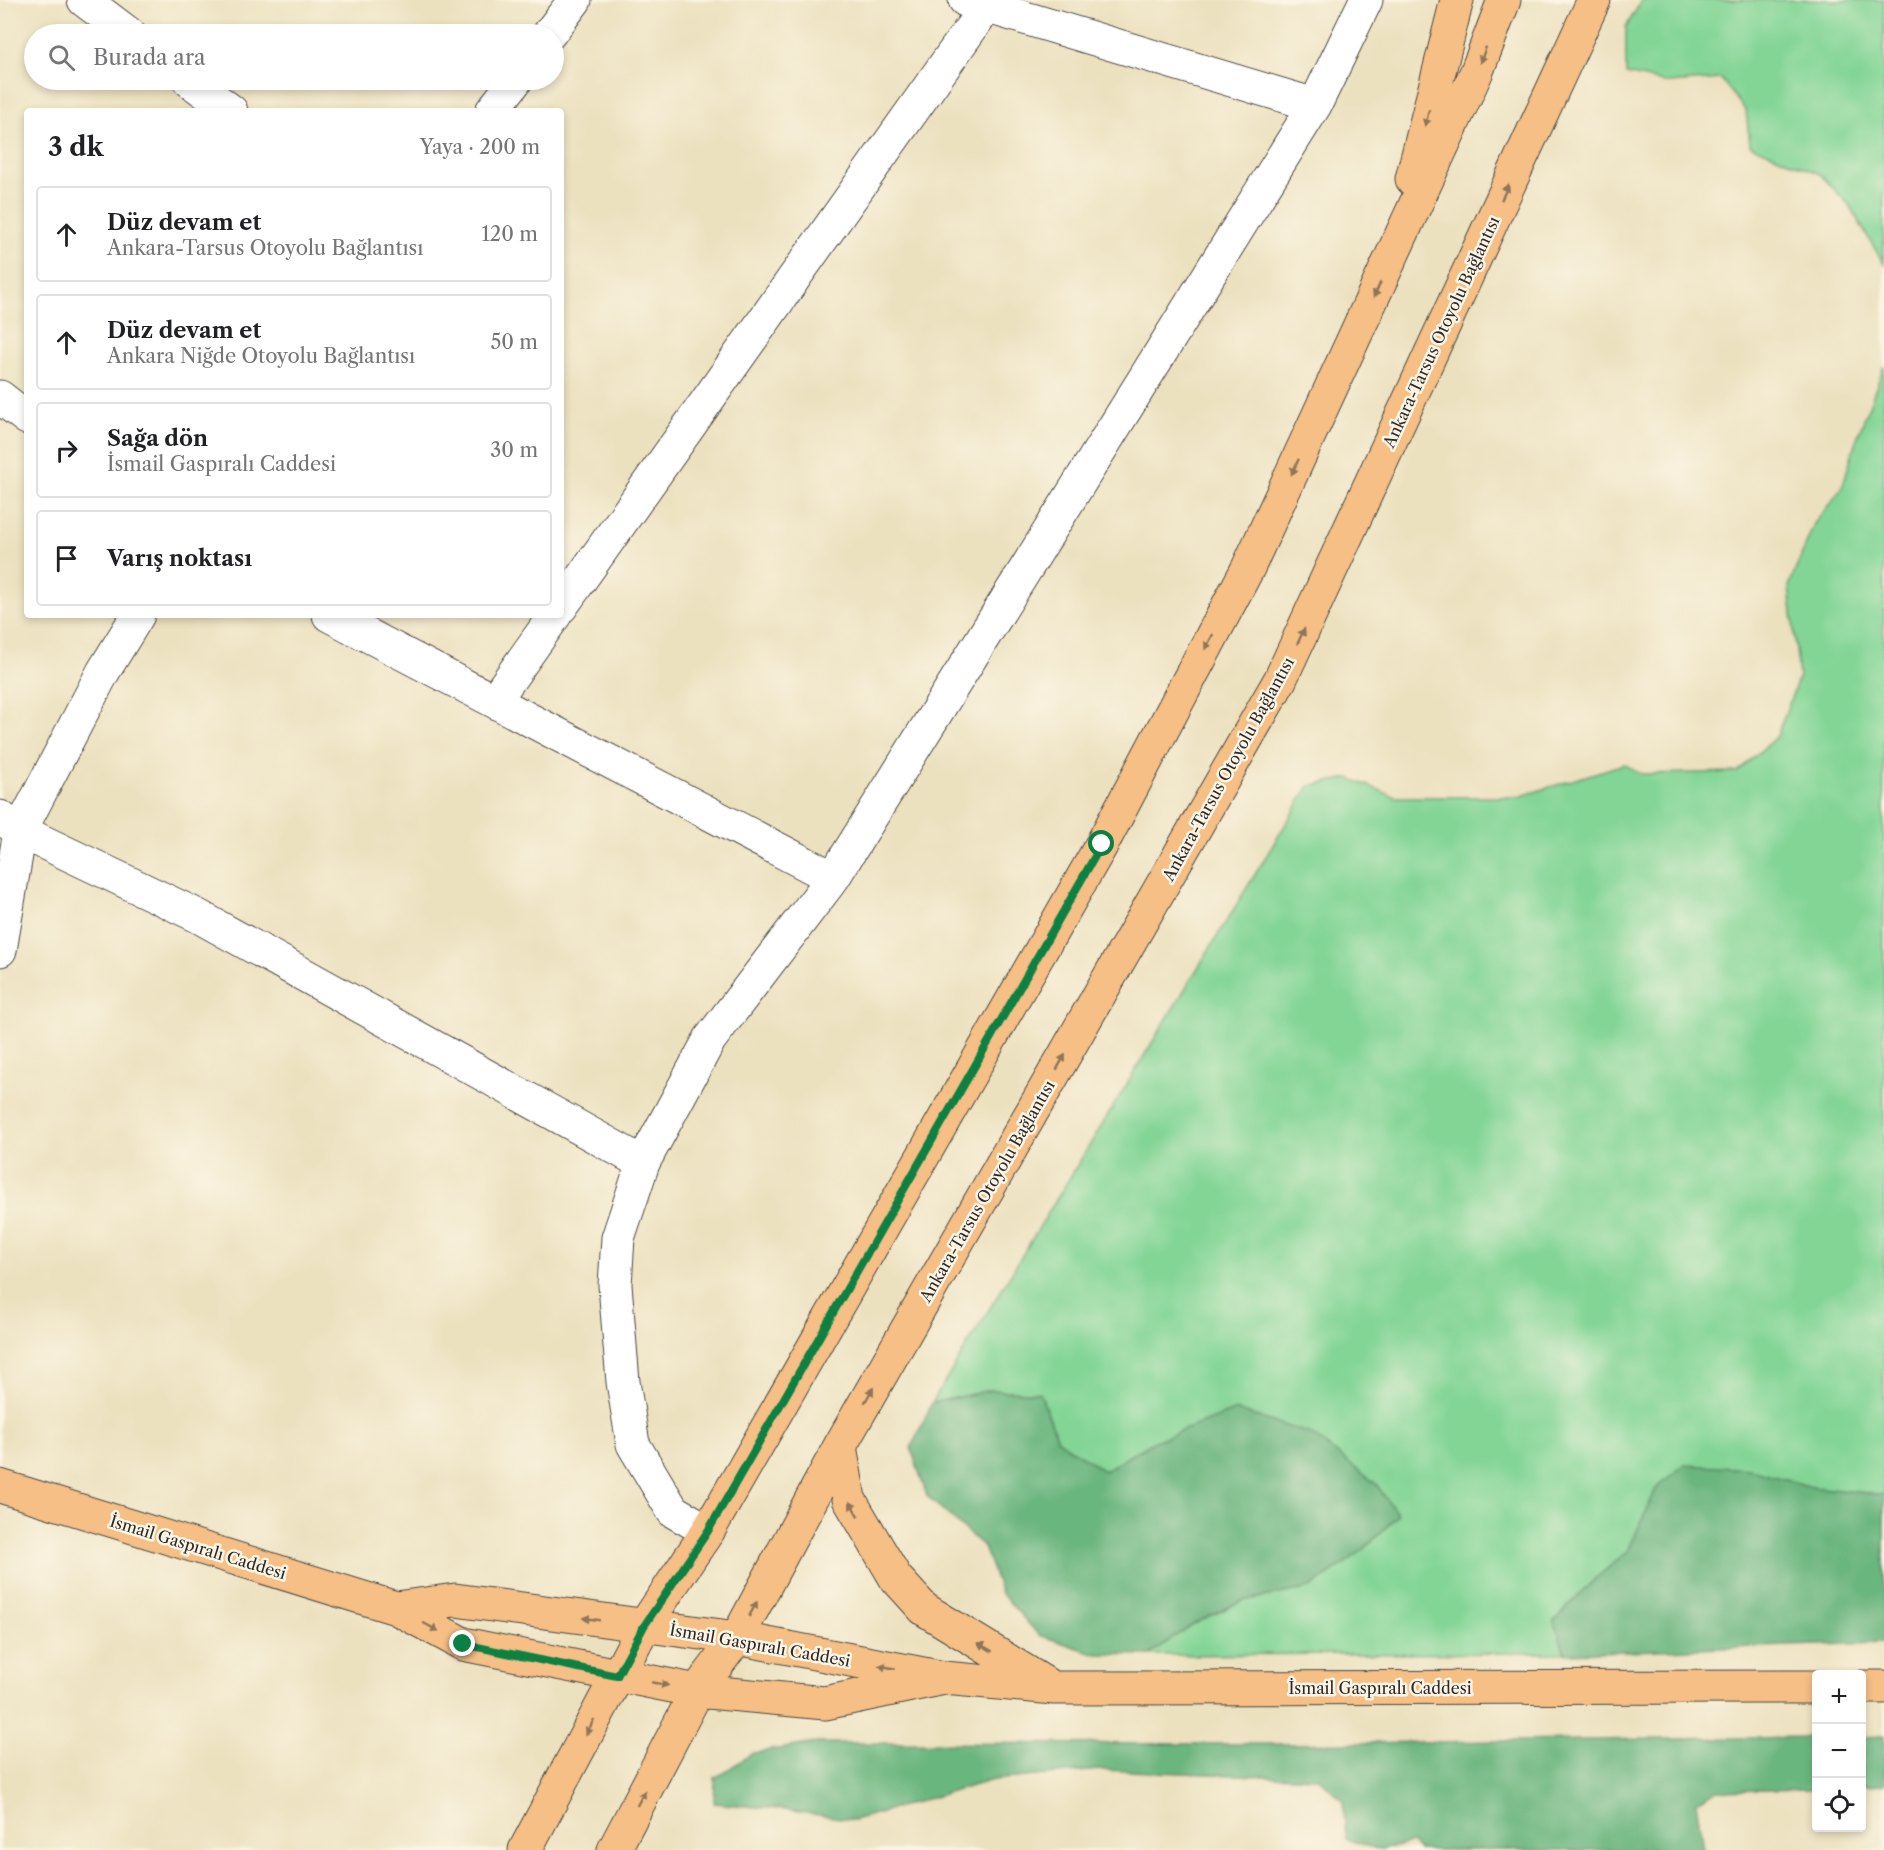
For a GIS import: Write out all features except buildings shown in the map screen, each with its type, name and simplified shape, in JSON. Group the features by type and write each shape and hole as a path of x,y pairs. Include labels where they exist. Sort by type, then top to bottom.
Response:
{"main road":[{"path":"1392,257 1457,0"},
{"path":"525,1850 644,1626 708,1531 1107,834 1248,568 1478,71 1504,0"},
{"name":"Ankara-Tarsus Otoyolu Bağlantısı","path":"697,1691 738,1638 840,1446 1280,680 1594,0"},
{"path":"840,1446 849,1499 895,1577 924,1609 1054,1688"},
{"name":"İsmail Gaspıralı Caddesi","path":"0,1486 396,1608 463,1644 617,1676 697,1691 825,1703 944,1678"},
{"name":"İsmail Gaspıralı Caddesi","path":"396,1608 455,1600 738,1638 944,1678 1054,1688 1812,1687"},
{"path":"1866,1687 1884,1687"},
{"path":"614,1850 697,1691"}],"street":[{"path":"84,0 116,24"},
{"path":"557,24 575,0"},
{"path":"708,1531 673,1510 633,1444 623,1382 615,1284 618,1238 643,1163 710,1039 833,878 1315,105 1366,0"},
{"path":"564,603 976,4 1315,105"},
{"path":"203,90 227,108"},
{"path":"494,108 508,90"},
{"path":"0,397 24,416"},
{"path":"0,950 10,824 136,618"},
{"path":"335,618 833,878"},
{"path":"494,701 553,618"},
{"path":"10,824 198,916 643,1163"}],"green space":[{"path":"1642,0 1884,0 1884,264 1849,205 1820,174 1750,145 1746,111 1721,79 1668,83 1626,74 1626,27"},
{"path":"1884,366 1884,1495 1811,1487 1750,1469 1656,1489 1628,1551 1595,1579 1554,1621 1565,1653 1149,1655 1190,1626 1241,1601 1310,1588 1363,1550 1398,1515 1155,1441 1104,1471 1058,1440 1040,1393 991,1390 932,1403 1309,786 1349,778 1396,797 1518,797 1624,764 1642,774 1737,772 1777,736 1799,677 1789,586 1814,524 1842,488 1856,441"},
{"path":"991,1390 1040,1393 1058,1440 1104,1471 1155,1441 1236,1410 1311,1434 1376,1484 1398,1515 1363,1550 1310,1588 1241,1601 1190,1626 1149,1655 1096,1654 1039,1635 1001,1593 984,1547 927,1496 911,1448 932,1403"},
{"path":"1684,1465 1750,1469 1811,1487 1884,1495 1884,1643 1565,1653 1554,1621 1595,1579 1628,1551 1656,1489"},
{"path":"1884,1736 1884,1784 1866,1785 1866,1737"},
{"path":"1812,1737 1812,1789 1717,1791 1696,1801 1703,1849 1700,1850 1419,1850 1412,1843 1380,1850 1346,1839 1343,1801 1319,1778 1099,1770 993,1780 854,1820 714,1803 715,1778 753,1753 815,1743 1279,1744"}],"route":[{"path":"463,1644 617,1676 644,1626 708,1531 1102,844"}]}
